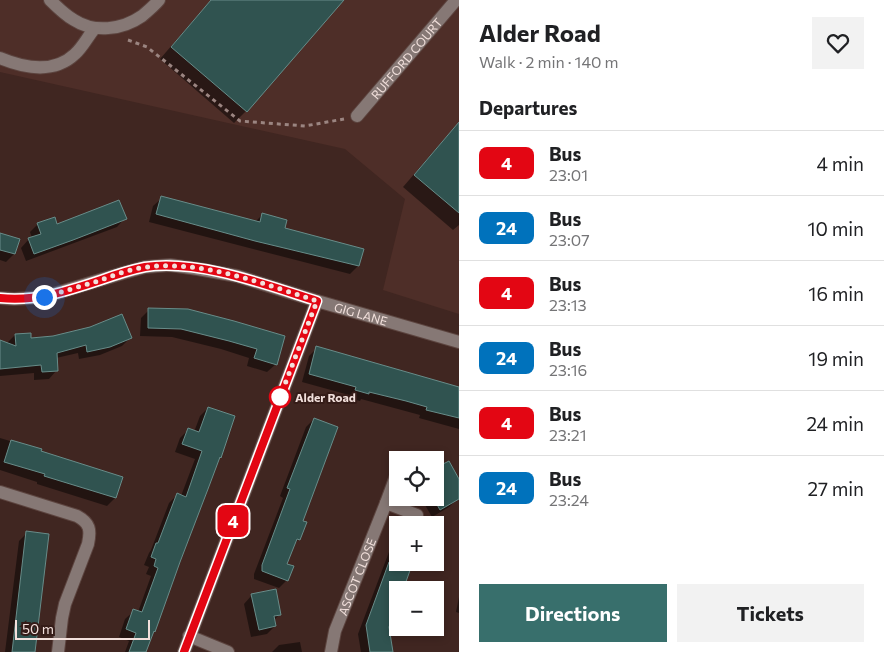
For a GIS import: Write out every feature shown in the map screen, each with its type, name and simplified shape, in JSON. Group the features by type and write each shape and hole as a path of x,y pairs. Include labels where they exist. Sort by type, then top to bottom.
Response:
{"street":[{"path":"50,0 76,21 85,26 95,28 122,26 132,22 141,17 159,0"},
{"name":"RUFFORD COURT","path":"357,116 456,0"},
{"path":"0,58 30,67 43,68 55,66 76,53 95,28"},
{"name":"GIG LANE","path":"0,298 44,297 123,272 145,267 170,265 237,276 459,342"},
{"path":"184,652 317,301"},
{"path":"0,492 77,516 84,520 88,526 90,535 88,544 65,604 58,652"},
{"name":"ASCOT CLOSE","path":"331,652 336,631 389,495"},
{"path":"386,503 417,515"},
{"path":"189,636 228,652"}],"path":[{"path":"121,38 147,47 240,121 305,126 357,116"}],"shaded area":[{"path":"0,0 459,0 459,314 383,290 405,199 345,149 0,72"}],"building":[{"path":"211,0 344,0 247,112 171,47"},
{"path":"459,122 459,213 414,175"},
{"path":"161,196 260,222 262,213 287,220 285,228 364,249 359,266 255,241 156,214"},
{"path":"119,200 127,219 34,254 28,238 41,234 37,223 55,217 57,224"},
{"path":"0,233 20,239 15,254 0,250"},
{"path":"148,308 188,309 285,336 277,365 254,358 257,349 181,329 148,328"},
{"path":"122,314 132,338 110,347 87,352 86,345 57,353 58,371 42,372 41,365 0,369 0,340 16,346 15,334 31,333 31,338 53,336 90,327"},
{"path":"316,346 459,387 459,418 426,410 427,407 406,401 355,390 356,387 309,374"},
{"path":"208,407 235,416 155,632 146,652 129,652 136,633 126,629 133,609 142,612 158,568 154,566 156,559 151,557 156,543 158,543 177,493 186,497 202,451 182,444 188,428 199,432"},
{"path":"314,418 338,427 303,521 307,522 300,540 297,539 287,564 294,566 288,581 262,571 262,565 290,489 287,488"},
{"path":"11,440 123,477 116,498 4,462"},
{"path":"449,461 459,479 459,499 440,510 438,506 444,506 444,464"},
{"path":"26,531 49,534 35,652 12,652"},
{"path":"389,562 389,571 410,571 406,581 389,581 389,636 393,652 370,652 366,625"},
{"path":"276,589 281,615 274,616 276,626 259,630 251,594"}],"bus line":[{"name":"4","path":"0,298 44,297 123,272 145,267 170,265 237,276 317,301 184,652"}],"place":[{"name":"Alder Road","path":"280,397"}],"route":[{"path":"44,297 123,272 145,267 170,265 237,276 317,301 280,397"}]}
